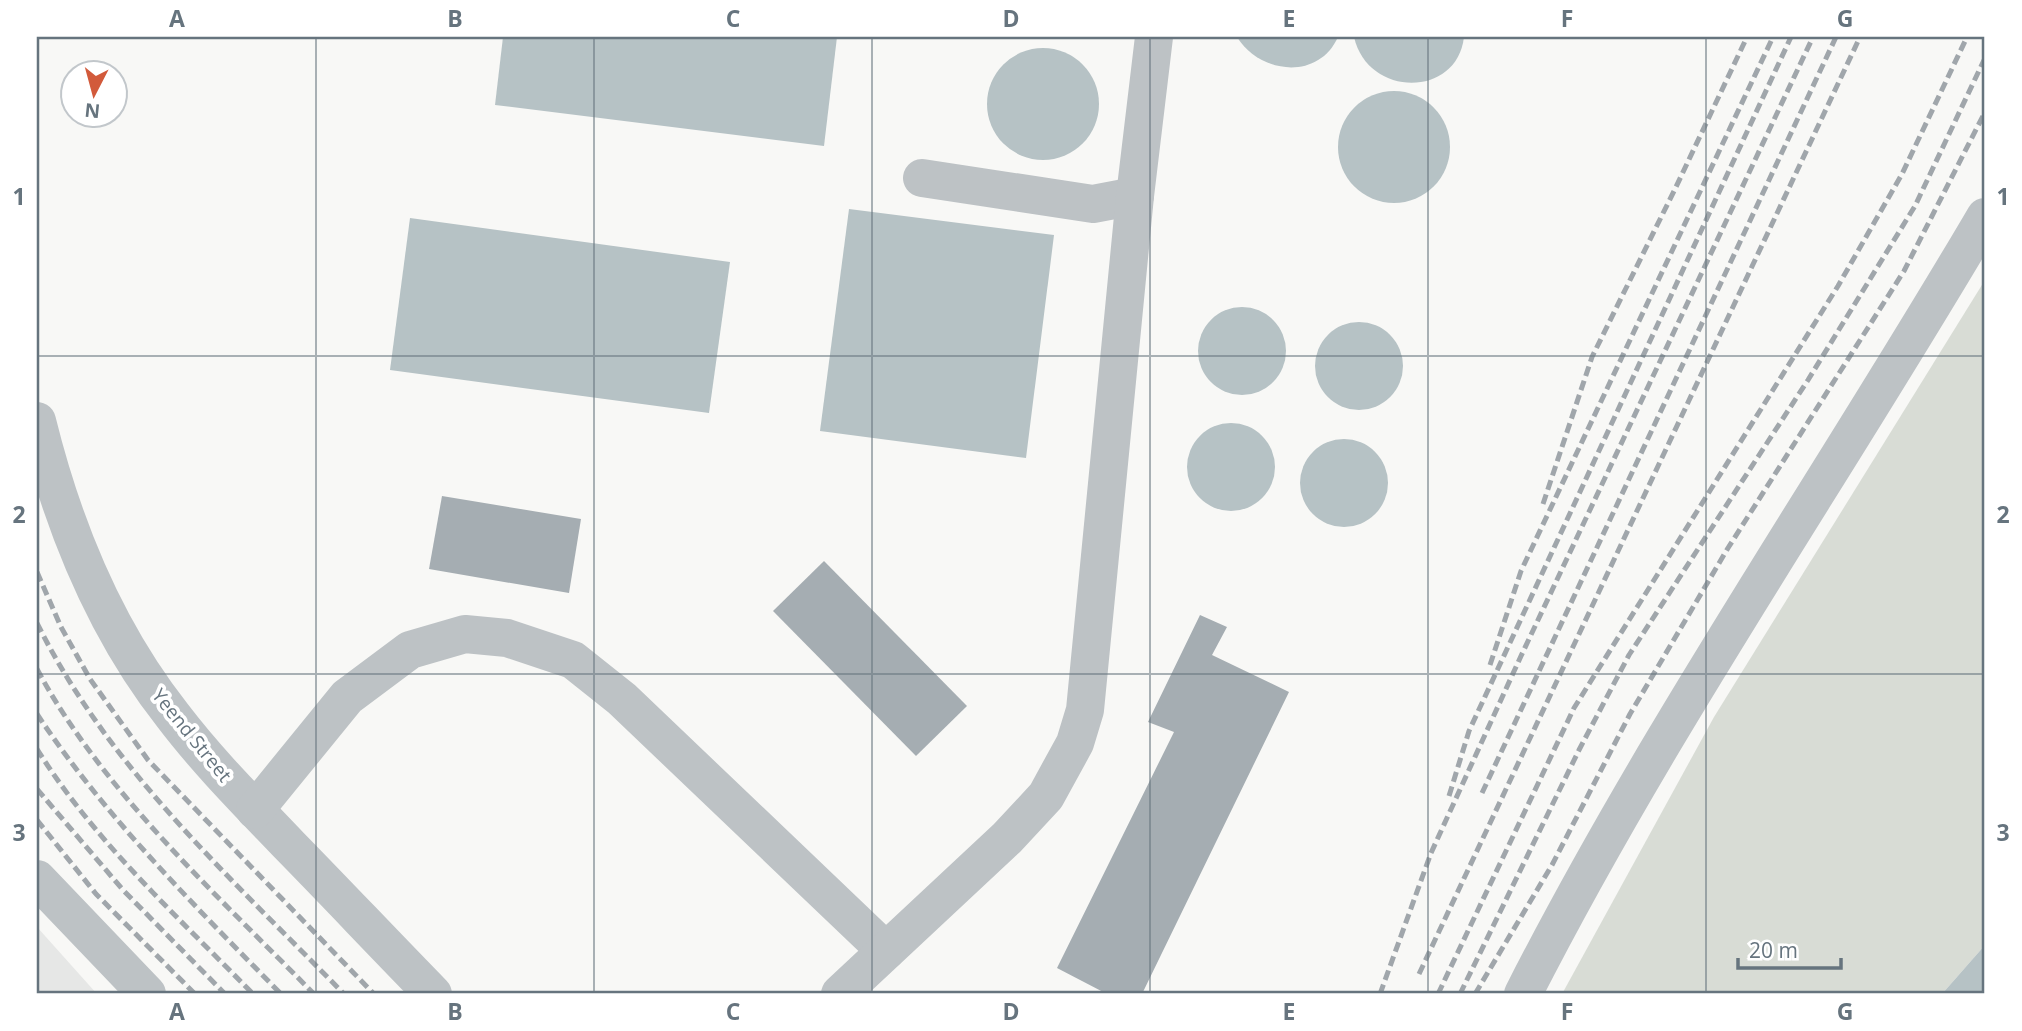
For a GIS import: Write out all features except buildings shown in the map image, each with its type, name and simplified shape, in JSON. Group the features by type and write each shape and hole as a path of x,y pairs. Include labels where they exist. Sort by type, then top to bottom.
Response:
{"street":[{"path":"840,994 1007,838 1046,796 1075,743 1085,710 1135,196 1154,37"},
{"path":"922,178 1093,204 1135,196"},
{"path":"1523,994 1571,900 1687,703 1930,311 1985,217"},
{"name":"Yeend Street","path":"37,421 65,521 85,568 138,666 172,716 255,810 433,994"},
{"path":"255,810 347,697 410,650 465,634 507,638 573,660 622,699 886,951"},
{"path":"37,879 147,994"}],"shaded area":[{"path":"503,37 837,37 824,146 495,105"},
{"path":"1237,37 1338,37 1329,51 1317,61 1289,67 1260,59"},
{"path":"1354,37 1464,37 1458,57 1446,71 1430,80 1412,83 1393,80 1376,71 1362,57"},
{"path":"1043,48 1065,52 1083,64 1095,82 1099,104 1095,126 1083,144 1065,156 1043,160 1021,156 1003,144 991,126 987,104 991,82 1003,64 1021,52"},
{"path":"1394,91 1416,95 1434,107 1446,125 1450,147 1446,169 1434,187 1416,199 1394,203 1372,199 1354,187 1342,169 1338,147 1342,125 1354,107 1372,95"},
{"path":"849,209 1054,235 1026,458 820,431"},
{"path":"410,218 730,262 709,413 390,370"},
{"path":"1985,280 1985,945 1942,994 1562,994 1714,717"},
{"path":"1242,307 1267,314 1279,326 1286,351 1279,376 1267,388 1242,395 1217,388 1205,376 1198,351 1205,326 1217,314"},
{"path":"1359,322 1384,329 1396,341 1403,366 1396,391 1384,403 1359,410 1334,403 1322,391 1315,366 1322,341 1334,329"},
{"path":"1231,423 1256,430 1268,442 1275,467 1268,492 1256,504 1231,511 1206,504 1194,492 1187,467 1194,442 1206,430"},
{"path":"1344,439 1369,446 1381,458 1388,483 1381,508 1369,520 1344,527 1319,520 1307,508 1300,483 1307,458 1319,446"},
{"path":"37,927 97,994 37,994"},
{"path":"1985,945 1985,994 1942,994"}],"railway":[{"path":"1543,504 1592,357 1747,37"},
{"path":"1490,665 1521,571 1773,37"},
{"path":"1449,796 1469,731 1791,37"},
{"path":"1380,994 1431,853 1813,37"},
{"path":"1482,793 1836,37"},
{"path":"1419,974 1860,37"},
{"path":"1438,994 1574,708 1838,286 1902,174 1967,37"},
{"path":"1460,994 1579,750 1629,655 1808,380 1915,206 1985,58"},
{"path":"1475,994 1552,865 1630,714 1728,548 1904,271 1985,112"},
{"path":"37,572 61,627 90,679 148,760 374,994"},
{"path":"37,623 66,676 136,774 217,865 344,994"},
{"path":"37,669 64,714 128,800 201,880 314,994"},
{"path":"37,714 92,789 152,860 281,994"},
{"path":"37,749 84,815 111,847 253,994"},
{"path":"37,789 123,890 225,994"},
{"path":"37,820 96,894 195,994"}]}
